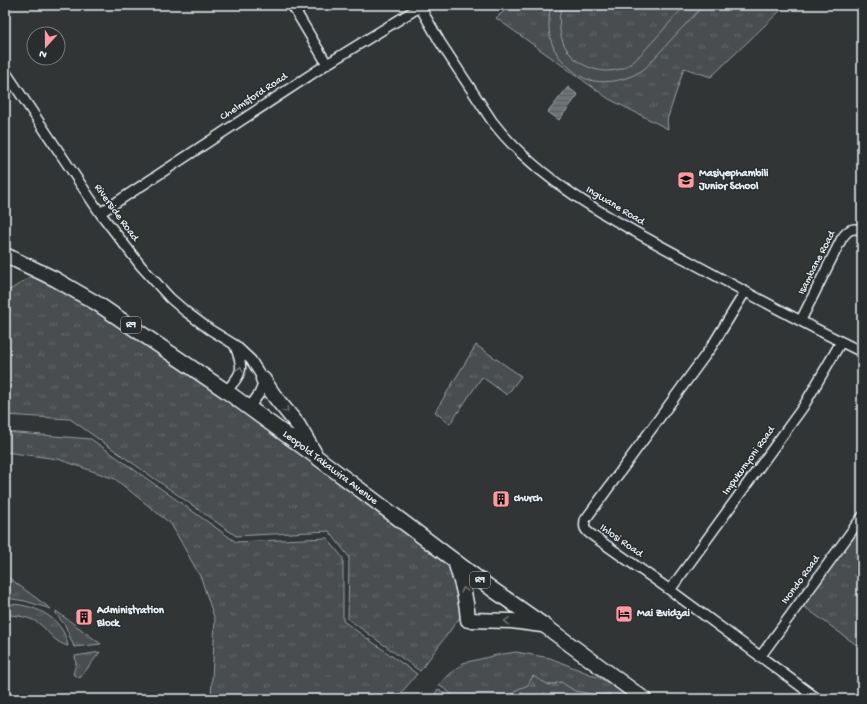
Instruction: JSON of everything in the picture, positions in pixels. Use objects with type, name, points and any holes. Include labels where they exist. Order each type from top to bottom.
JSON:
[{"type":"highway","name":"Leopold Takawira Avenue","points":[[5,255],[55,279],[98,304],[226,391],[318,458],[455,562],[644,699]]},
{"type":"highway","points":[[262,379],[298,425],[318,458]]},
{"type":"highway","points":[[455,562],[467,603],[468,620],[512,621],[545,626]]},
{"type":"street","points":[[292,5],[327,64]]},
{"type":"street","name":"Chelmsford Road","points":[[100,213],[327,64],[421,6]]},
{"type":"street","name":"Ingwane Road","points":[[421,6],[440,42],[500,132],[542,171],[586,204],[611,219],[745,292],[862,352]]},
{"type":"street","name":"Riverside Road","points":[[5,71],[100,213],[126,248],[170,298],[209,329],[235,345],[251,360],[262,379]]},
{"type":"street","name":"Isambane Road","points":[[801,320],[842,238],[850,229],[854,228],[862,230]]},
{"type":"street","name":"Ihlosi Road","points":[[745,292],[712,346],[585,520],[584,527],[586,531],[670,590],[818,699]]},
{"type":"street","name":"Impukunyoni Road","points":[[670,590],[803,407],[841,342]]},
{"type":"street","points":[[226,391],[236,380],[241,371],[242,362],[235,345]]},
{"type":"street","points":[[249,408],[259,394],[262,387],[262,379]]},
{"type":"street","name":"Ivondo Road","points":[[760,657],[862,517]]},
{"type":"green space","points":[[511,5],[786,5],[711,77],[684,68],[667,120],[668,129],[609,99],[496,18]]},
{"type":"green space","points":[[551,5],[563,5],[559,23],[564,45],[569,52],[574,58],[588,67],[605,71],[621,69],[632,63],[686,5],[704,5],[644,69],[620,80],[604,82],[589,80],[578,75],[562,60],[557,53],[550,38],[549,31]]},
{"type":"green space","points":[[32,276],[92,308],[206,385],[444,560],[456,572],[464,610],[420,671],[348,619],[349,557],[329,531],[236,536],[70,419],[5,415],[5,293]]},
{"type":"green space","points":[[476,345],[521,376],[507,395],[482,377],[450,424],[435,412]]},
{"type":"green space","points":[[5,432],[91,439],[236,542],[327,538],[343,558],[343,621],[417,674],[396,699],[211,699],[215,620],[201,578],[171,524],[115,479],[58,459],[5,452]]},
{"type":"green space","points":[[862,523],[862,649],[802,605]]},
{"type":"green space","points":[[5,575],[51,609],[25,601],[6,598]]},
{"type":"green space","points":[[5,604],[26,606],[45,613],[60,627],[68,646],[60,643],[41,625],[29,618],[5,615]]},
{"type":"green space","points":[[56,611],[101,644],[74,647],[65,625],[56,614]]},
{"type":"green space","points":[[100,652],[80,678],[73,674],[76,664],[75,656]]},
{"type":"green space","points":[[516,652],[550,658],[602,679],[632,699],[458,699],[439,685],[463,663]]},
{"type":"green space","points":[[533,676],[549,685],[561,682],[575,691],[597,695],[610,694],[612,699],[509,699],[516,690],[528,685]]},
{"type":"green space","points":[[438,689],[452,699],[432,699]]},
{"type":"shaded area","points":[[568,87],[578,95],[559,120],[548,112]]},
{"type":"place","name":"Masiyephambili Junior School","points":[[686,180]]},
{"type":"place","name":"church","points":[[501,499]]},
{"type":"place","name":"Mai Zvidzai","points":[[624,614]]},
{"type":"place","name":"Administration Block","points":[[84,617]]}]
